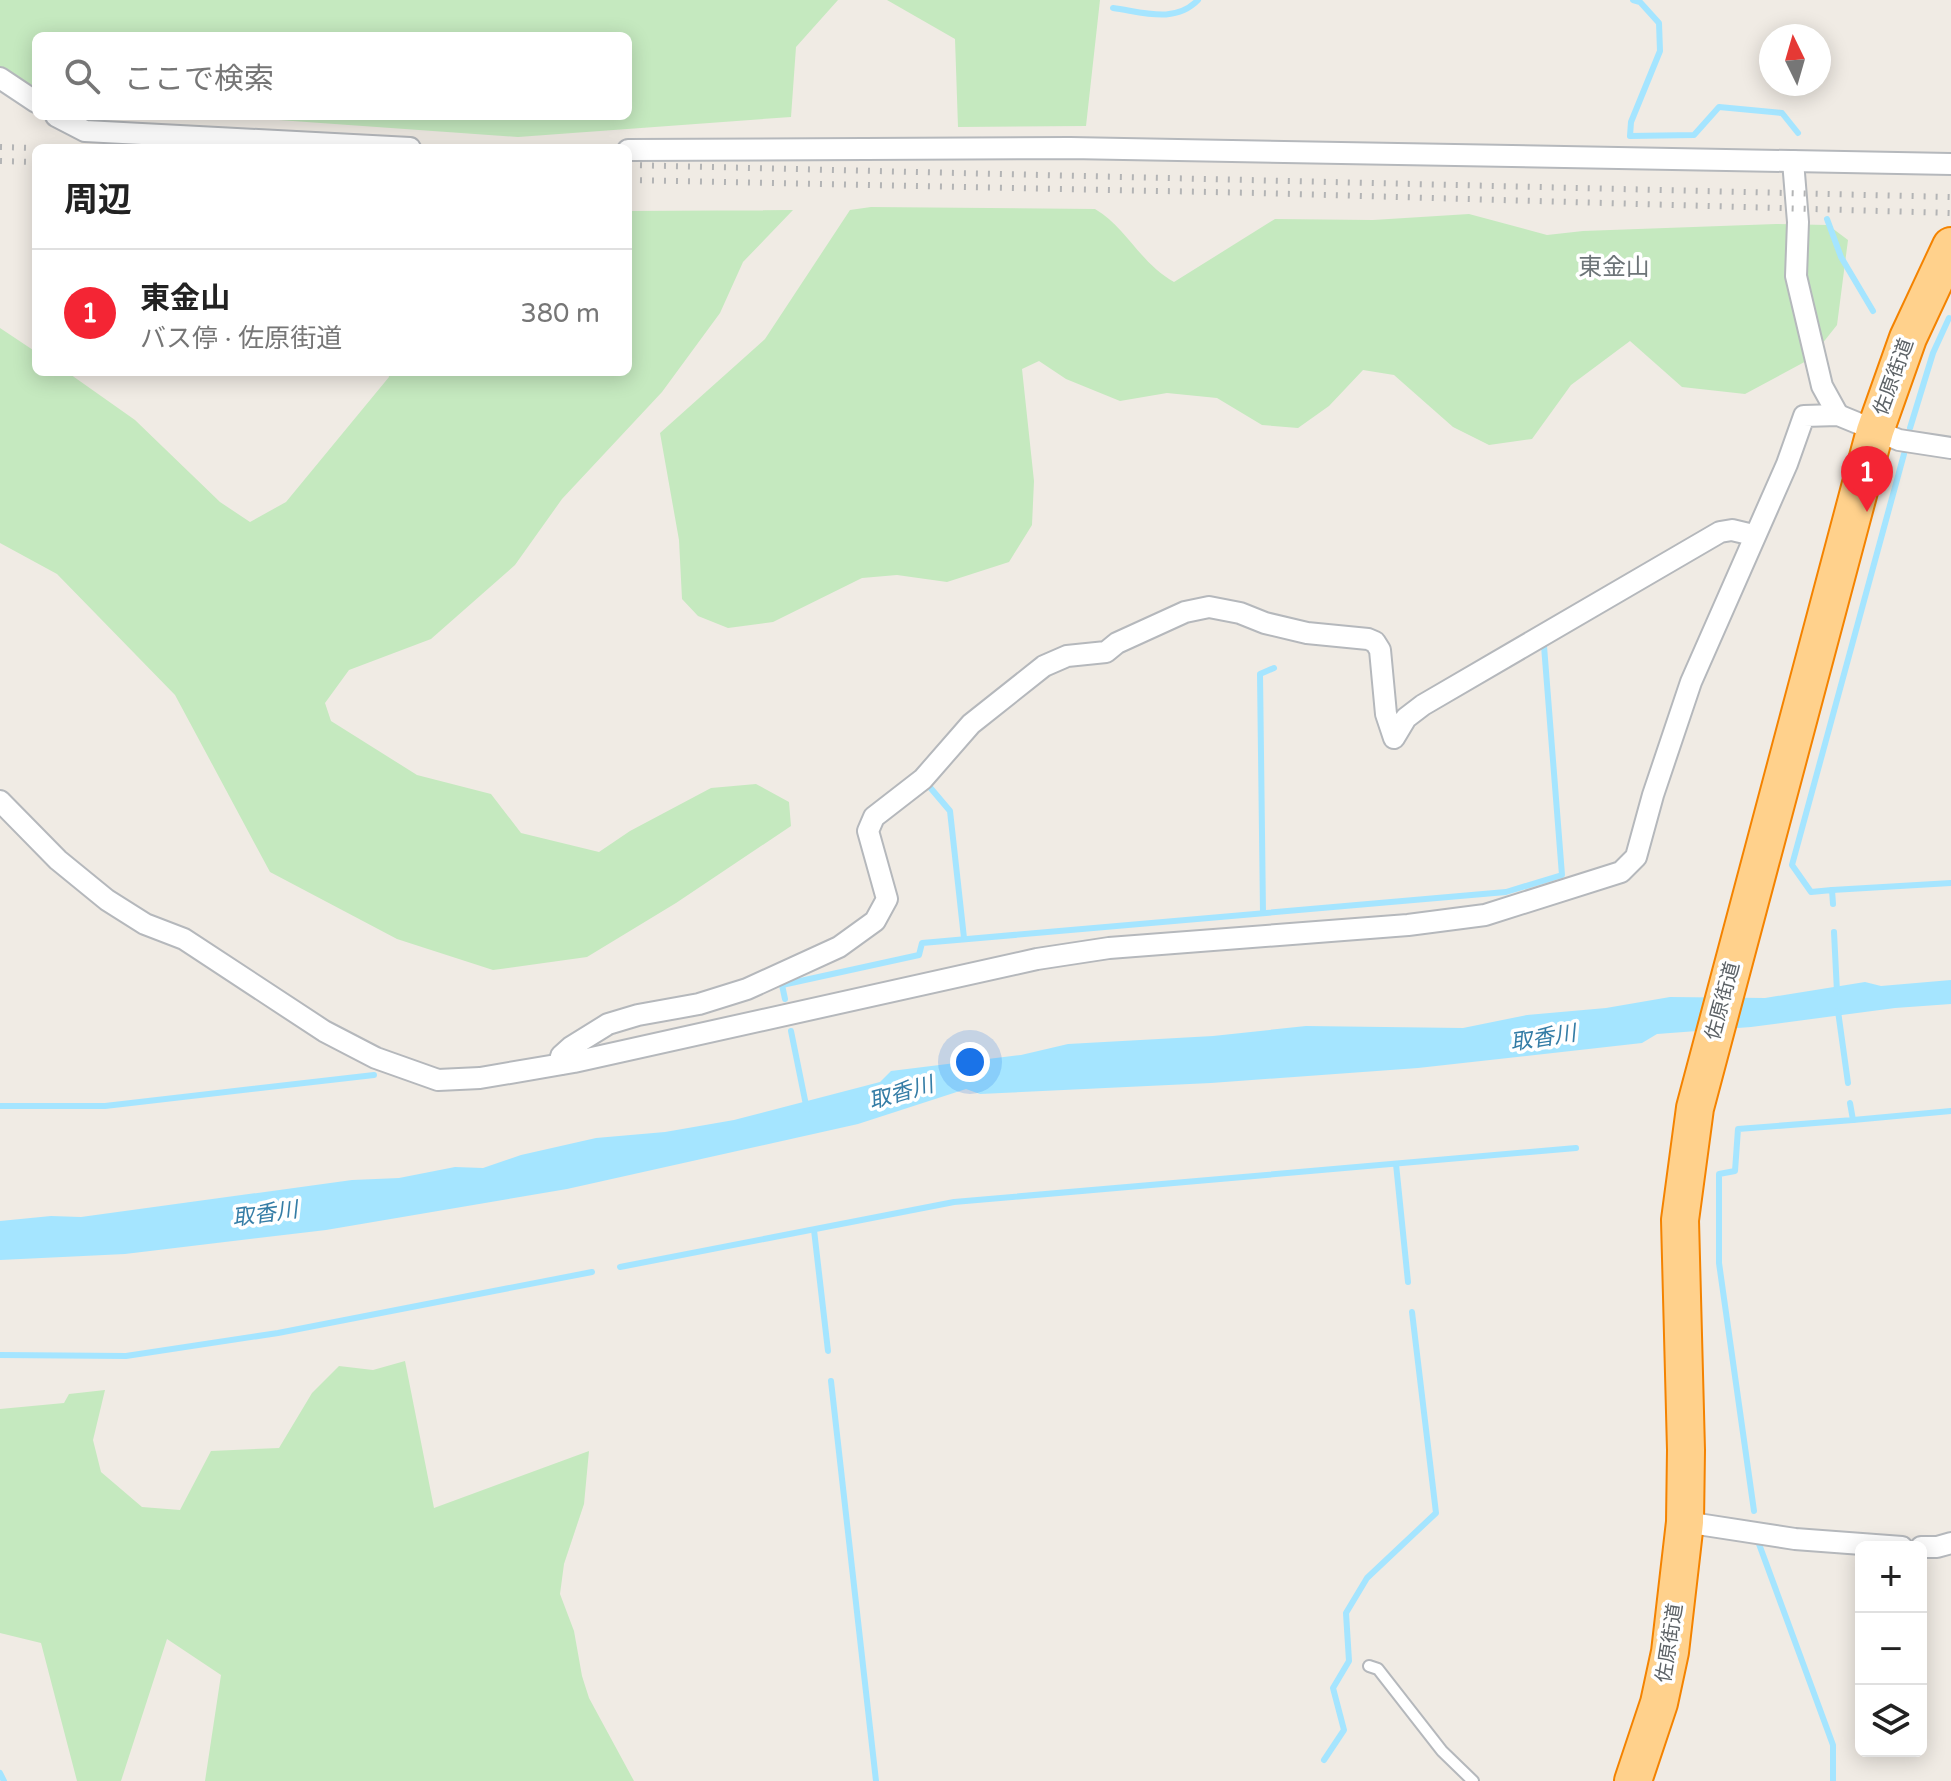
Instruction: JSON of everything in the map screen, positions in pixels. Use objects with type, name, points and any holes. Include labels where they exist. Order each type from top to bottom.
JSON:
[{"type":"highway","name":"佐原街道","points":[[1633,1781],[1659,1703],[1670,1652],[1685,1522],[1680,1220],[1685,1169],[1699,1096],[1875,431],[1908,338],[1951,246]]},
{"type":"street","points":[[0,78],[32,99]]},
{"type":"street","points":[[64,120],[85,131],[334,144]]},
{"type":"street","points":[[632,150],[1070,148],[1951,164]]},
{"type":"street","points":[[1793,161],[1798,222],[1796,276],[1822,386],[1838,415]]},
{"type":"street","points":[[0,801],[25,830],[107,900],[145,924],[184,939],[324,1031],[376,1058],[438,1080],[455,1081],[560,1064],[1037,959],[1109,948],[1408,925],[1485,915],[1621,872],[1636,857],[1691,682],[1753,535],[1787,464],[1804,416],[1838,415],[1899,440],[1951,448]]},
{"type":"street","points":[[560,1064],[561,1056],[571,1047],[608,1024],[699,1004],[747,989],[839,947],[875,921],[887,899],[868,831],[874,817],[923,779],[971,724],[1044,666],[1067,656],[1106,652],[1117,643],[1185,612],[1209,607],[1307,633],[1368,639],[1375,642],[1380,650],[1386,714],[1394,738],[1406,718],[1423,705],[1720,532],[1732,530],[1753,535]]},
{"type":"street","points":[[1685,1522],[1795,1539],[1855,1543]]},
{"type":"street","points":[[1927,1546],[1951,1543]]},
{"type":"lane","points":[[1369,1666],[1378,1669],[1442,1751],[1473,1781]]},
{"type":"green space","points":[[0,0],[838,0],[796,47],[791,117],[518,137],[279,120],[632,120],[632,32],[32,32],[32,85],[15,80],[0,70]]},
{"type":"green space","points":[[887,0],[1100,0],[1086,126],[958,127],[955,39]]},
{"type":"green space","points":[[871,207],[1095,209],[1116,226],[1151,265],[1174,282],[1275,219],[1373,220],[1469,214],[1547,235],[1776,224],[1828,225],[1848,240],[1837,325],[1810,359],[1745,394],[1682,387],[1630,341],[1571,385],[1532,439],[1489,445],[1453,427],[1394,375],[1363,370],[1329,406],[1298,428],[1262,425],[1217,398],[1167,393],[1120,401],[1066,379],[1039,361],[1022,369],[1034,481],[1032,525],[1009,562],[947,582],[897,575],[862,578],[773,622],[728,628],[698,616],[682,599],[679,540],[660,433],[765,339],[850,210]]},
{"type":"green space","points":[[793,210],[743,262],[720,313],[662,392],[562,499],[515,565],[431,639],[349,670],[325,703],[331,721],[417,775],[491,794],[521,833],[599,852],[630,831],[711,788],[756,784],[789,802],[791,826],[676,903],[587,957],[493,970],[397,939],[270,872],[175,695],[57,574],[0,543],[0,328],[32,349],[32,376],[73,376],[135,420],[220,502],[250,522],[286,502],[389,376],[632,376],[632,211]]},
{"type":"green space","points":[[405,1361],[434,1508],[589,1451],[584,1504],[564,1564],[560,1594],[574,1631],[589,1698],[634,1781],[205,1781],[221,1675],[167,1639],[121,1781],[77,1781],[41,1643],[0,1633],[0,1409],[64,1403],[69,1394],[105,1390],[93,1440],[101,1472],[142,1507],[180,1510],[211,1451],[279,1448],[312,1393],[339,1366],[373,1370]]},
{"type":"water","name":"取香川","points":[[1951,980],[1951,1004],[1895,1008],[1751,1027],[1657,1034],[1642,1043],[1418,1068],[1211,1083],[980,1094],[966,1089],[858,1124],[567,1189],[326,1230],[125,1254],[0,1260],[0,1221],[51,1216],[81,1217],[352,1180],[399,1178],[455,1167],[483,1168],[521,1155],[596,1138],[665,1132],[734,1120],[880,1082],[891,1071],[1021,1055],[1068,1044],[1213,1036],[1306,1026],[1463,1028],[1527,1015],[1606,1008],[1670,997],[1765,998],[1865,982],[1881,986]]},
{"type":"waterway","points":[[1113,8],[1169,14],[1179,12],[1198,0]]},
{"type":"waterway","points":[[1633,0],[1640,2],[1659,23],[1660,51],[1631,122],[1630,136],[1694,135],[1719,107],[1782,113],[1798,133]]},
{"type":"waterway","points":[[1827,219],[1841,257],[1873,311]]},
{"type":"waterway","points":[[1910,428],[1933,353],[1949,318]]},
{"type":"waterway","points":[[1833,904],[1832,890],[1811,892],[1792,865],[1904,454]]},
{"type":"waterway","points":[[785,999],[782,985],[919,955],[922,943],[1506,892],[1562,875],[1544,646]]},
{"type":"waterway","points":[[1263,913],[1260,674],[1274,668]]},
{"type":"waterway","points":[[928,785],[950,811],[964,938]]},
{"type":"waterway","points":[[1832,890],[1951,883]]},
{"type":"waterway","points":[[1834,932],[1837,992]]},
{"type":"waterway","points":[[1838,1011],[1848,1083]]},
{"type":"waterway","points":[[791,1031],[807,1110]]},
{"type":"waterway","points":[[0,1106],[105,1106],[374,1075]]},
{"type":"waterway","points":[[1754,1511],[1719,1263],[1719,1174],[1735,1171],[1738,1129],[1853,1120],[1850,1103]]},
{"type":"waterway","points":[[1853,1120],[1951,1111]]},
{"type":"waterway","points":[[620,1267],[954,1202],[1576,1148]]},
{"type":"waterway","points":[[1396,1164],[1408,1282]]},
{"type":"waterway","points":[[814,1230],[828,1351]]},
{"type":"waterway","points":[[0,1355],[126,1356],[278,1333],[592,1272]]},
{"type":"waterway","points":[[1324,1760],[1344,1730],[1333,1688],[1349,1661],[1346,1613],[1367,1578],[1436,1513],[1412,1312]]},
{"type":"waterway","points":[[831,1381],[876,1781]]},
{"type":"waterway","points":[[1759,1544],[1833,1745],[1833,1781]]},
{"type":"waterway","points":[[0,1773],[4,1781]]},
{"type":"railway","points":[[0,147],[32,148]]},
{"type":"railway","points":[[0,161],[32,162]]},
{"type":"railway","points":[[632,165],[1951,197]]},
{"type":"railway","points":[[632,180],[1259,193],[1951,213]]},
{"type":"place","name":"東金山","points":[[1867,512]]},
{"type":"district","name":"東金山","points":[[1614,267]]}]
